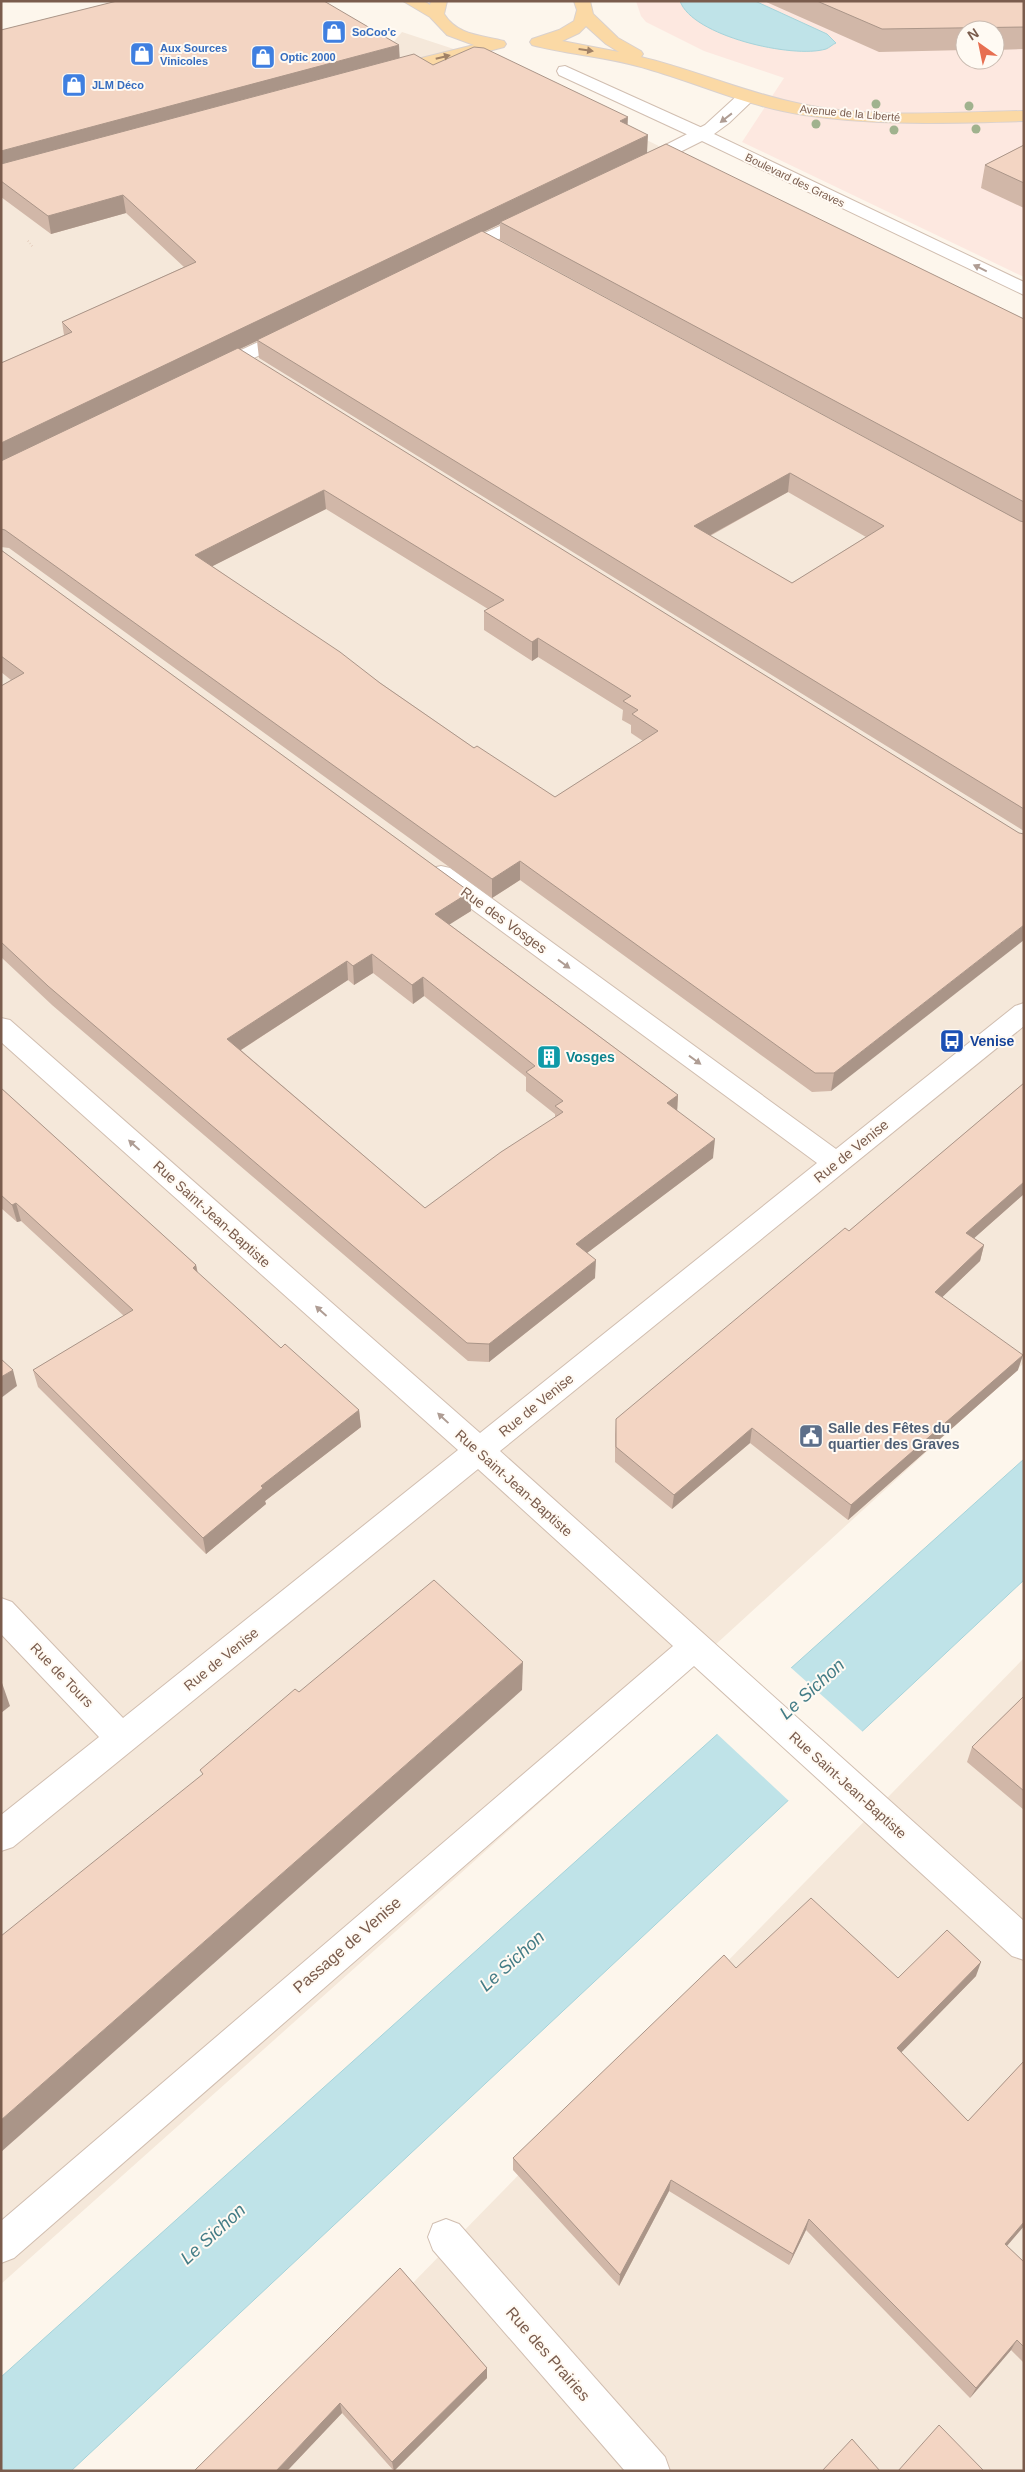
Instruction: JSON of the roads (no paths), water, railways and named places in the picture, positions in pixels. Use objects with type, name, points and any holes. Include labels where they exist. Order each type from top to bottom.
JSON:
[{"type":"main road","points":[[411,1],[433,24],[462,37],[498,44]]},
{"type":"main road","points":[[433,24],[371,75],[498,44],[538,42],[569,32],[580,24],[584,8]]},
{"type":"main road","name":"Avenue de la Liberté","points":[[584,8],[612,41],[654,65]]},
{"type":"main road","name":"Avenue de la Liberté","points":[[538,42],[596,51],[654,65],[746,97],[803,110],[864,116],[921,118],[1024,116]]},
{"type":"street","name":"Boulevard des Graves","points":[[565,71],[1024,289]]},
{"type":"street","points":[[622,173],[703,136],[734,111],[746,97]]},
{"type":"street","points":[[437,262],[552,207]]},
{"type":"street","points":[[482,240],[501,251]]},
{"type":"street","points":[[196,379],[312,322]]},
{"type":"street","points":[[241,357],[261,370]]},
{"type":"street","name":"Rue des Vosges","points":[[421,860],[836,1163]]},
{"type":"street","name":"Rue de Venise","points":[[1,1836],[1024,1012]]},
{"type":"street","name":"Rue Saint-Jean-Baptiste","points":[[1,1027],[479,1451],[1024,1944]]},
{"type":"street","name":"Rue de Tours","points":[[1,1612],[122,1739]]},
{"type":"street","name":"Passage de Venise","points":[[1,2245],[694,1646]]},
{"type":"street","name":"Rue des Prairies","points":[[446,2237],[651,2471]]},
{"type":"water","points":[[680,1],[755,1],[827,34],[836,43],[826,49],[791,51],[745,42],[703,25],[688,14]]},
{"type":"water","name":"Le Sichon","points":[[1024,1459],[1024,1580],[71,2471],[1,2471],[1,2377]]},
{"type":"place","name":"SoCoo'c","points":[[334,32]]},
{"type":"place","name":"Aux Sources Vinicoles","points":[[142,54]]},
{"type":"place","name":"Optic 2000","points":[[263,57]]},
{"type":"place","name":"JLM Déco","points":[[74,85]]},
{"type":"place","name":"Venise","points":[[952,1041]]},
{"type":"place","name":"Vosges","points":[[549,1057]]},
{"type":"place","name":"Salle des Fêtes du quartier des Graves","points":[[811,1436]]}]
